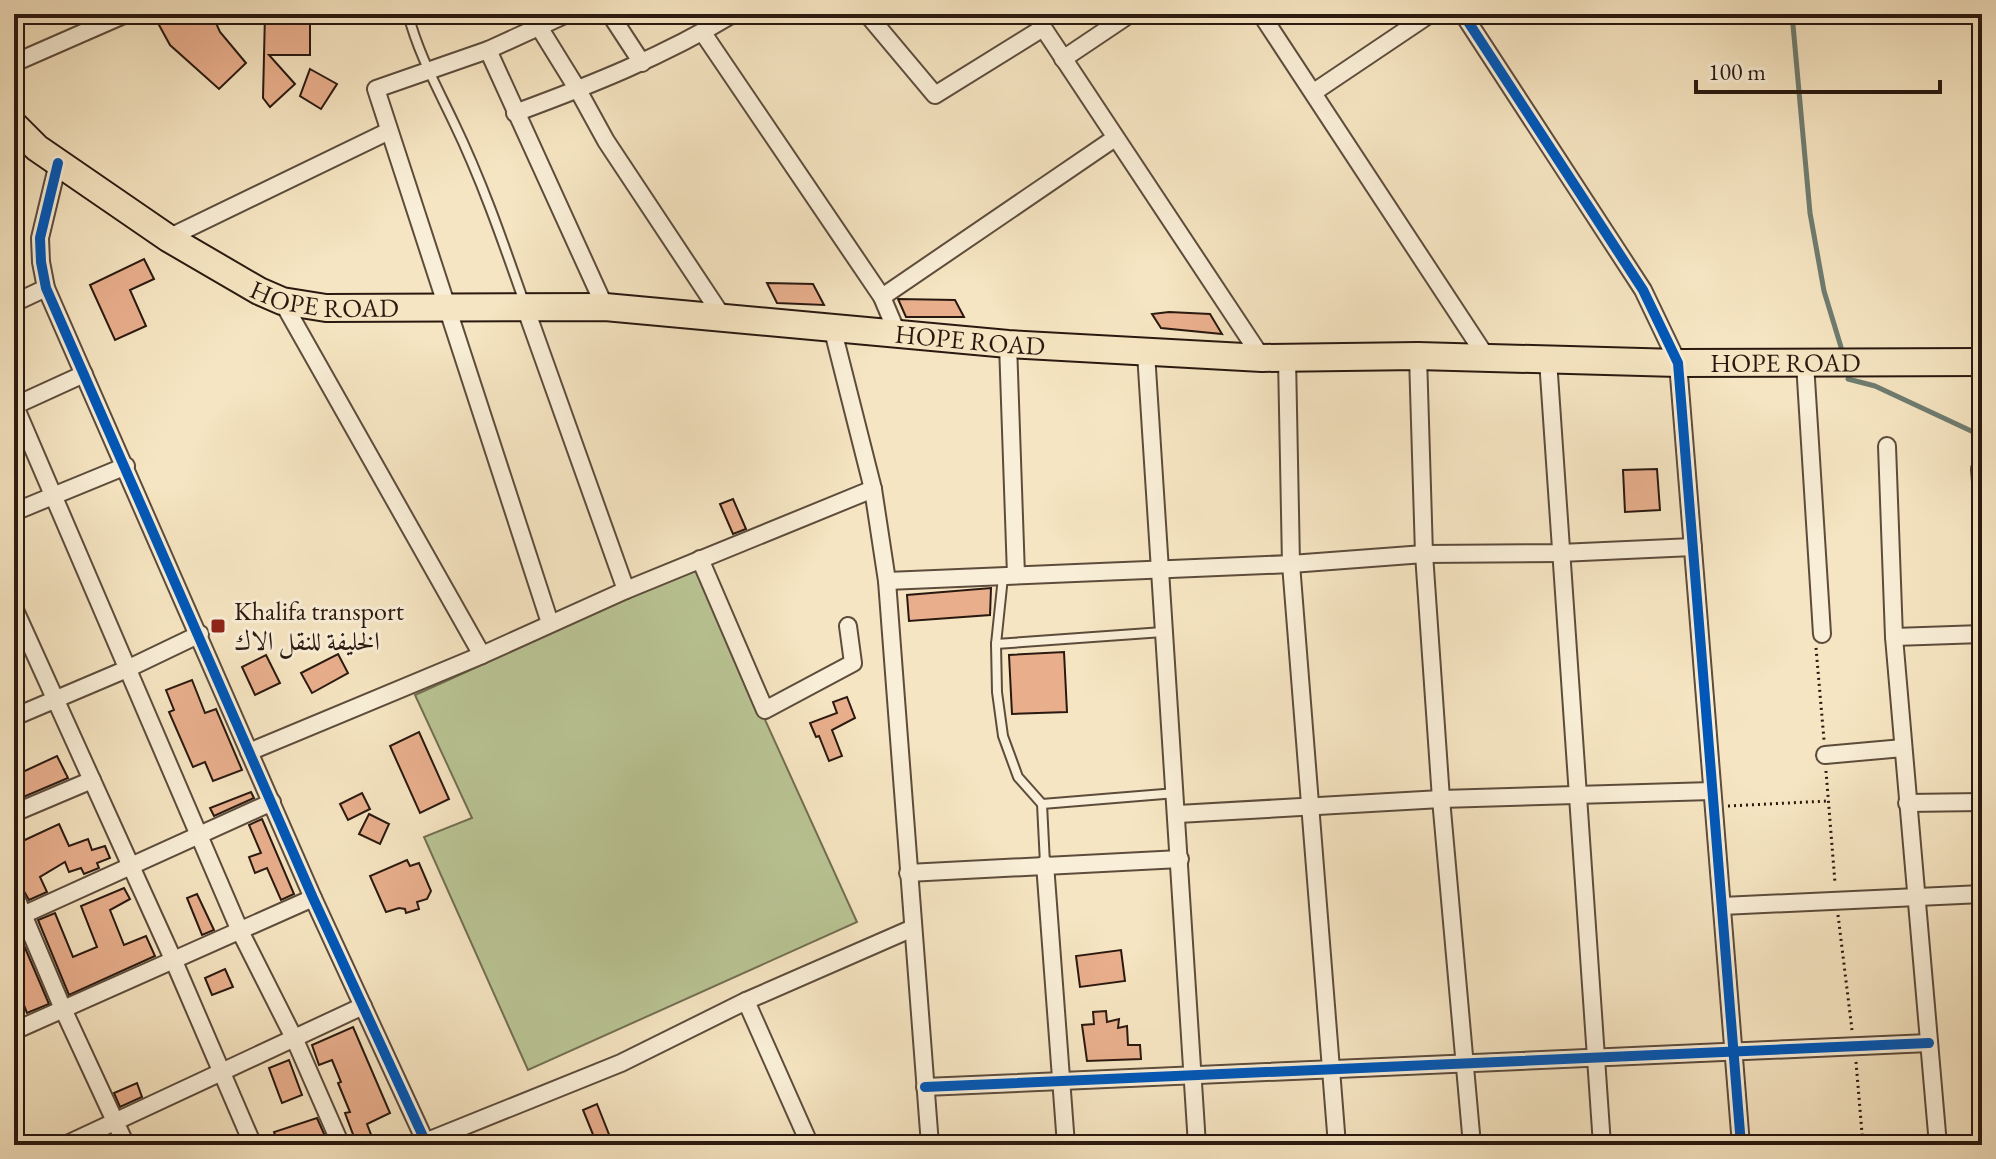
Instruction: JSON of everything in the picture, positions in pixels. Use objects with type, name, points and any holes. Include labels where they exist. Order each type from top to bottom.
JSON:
[{"type":"highway","name":"HOPE ROAD","points":[[14,125],[37,148],[168,238],[259,291],[282,301],[326,308],[605,307],[1008,344],[1275,358],[1418,356],[1678,363],[1982,362]]},
{"type":"street","points":[[14,63],[126,14]]},
{"type":"street","points":[[550,623],[376,89],[488,50],[536,20],[567,14]]},
{"type":"street","points":[[610,14],[642,63]]},
{"type":"street","points":[[515,113],[642,63],[703,33],[733,14]]},
{"type":"street","points":[[867,14],[935,95],[1038,21],[1115,138],[1275,358],[1337,1145]]},
{"type":"street","points":[[1063,59],[1130,14]]},
{"type":"street","points":[[1261,14],[1487,358]]},
{"type":"street","points":[[1314,92],[1430,14]]},
{"type":"street","points":[[1463,14],[1643,290],[1678,363],[1741,1145]]},
{"type":"street","points":[[536,20],[606,141],[724,319]]},
{"type":"street","points":[[703,33],[882,297],[898,335]]},
{"type":"street","points":[[488,50],[605,307]]},
{"type":"street","points":[[168,238],[389,131]]},
{"type":"street","points":[[882,297],[1115,138]]},
{"type":"street","points":[[58,163],[40,238],[46,288],[313,898],[426,1144],[621,1063],[746,1001],[913,928]]},
{"type":"street","points":[[14,303],[46,288]]},
{"type":"street","points":[[282,301],[482,655]]},
{"type":"street","points":[[525,307],[626,590]]},
{"type":"street","points":[[832,327],[880,521],[930,1145]]},
{"type":"street","points":[[1008,344],[1010,576]]},
{"type":"street","points":[[1146,353],[1197,1145]]},
{"type":"street","points":[[1418,356],[1424,554],[1441,799],[1472,1145]]},
{"type":"street","points":[[1548,360],[1602,1145]]},
{"type":"street","points":[[1805,363],[1822,634]]},
{"type":"street","points":[[84,374],[14,405],[240,931],[295,1040],[341,1145]]},
{"type":"street","points":[[1887,446],[1894,637],[1938,1145]]},
{"type":"street","points":[[14,512],[126,466]]},
{"type":"street","points":[[1980,469],[1982,494]]},
{"type":"street","points":[[249,752],[482,655],[626,590],[873,489]]},
{"type":"street","points":[[887,581],[1291,564],[1424,554],[1560,553],[1693,547]]},
{"type":"street","points":[[700,559],[765,710],[853,663],[848,626]]},
{"type":"street","points":[[15,615],[57,699],[253,1145]]},
{"type":"street","points":[[14,717],[200,634]]},
{"type":"street","points":[[1894,637],[1982,634]]},
{"type":"street","points":[[1825,755],[1903,748]]},
{"type":"street","points":[[14,813],[92,780]]},
{"type":"street","points":[[1178,814],[1441,799],[1713,799]]},
{"type":"street","points":[[19,917],[272,802]]},
{"type":"street","points":[[1907,803],[1982,802]]},
{"type":"street","points":[[908,873],[1180,859]]},
{"type":"street","points":[[1045,864],[1066,1145]]},
{"type":"street","points":[[14,893],[19,917],[126,1145]]},
{"type":"street","points":[[1722,906],[1982,894]]},
{"type":"street","points":[[14,1031],[313,898]]},
{"type":"street","points":[[746,1001],[810,1145]]},
{"type":"street","points":[[65,1145],[363,1006]]},
{"type":"street","points":[[925,1087],[1929,1043]]},
{"type":"lane","points":[[408,14],[428,72],[454,123],[494,217],[525,307]]},
{"type":"lane","points":[[1010,576],[996,644],[997,692],[1009,757],[1018,777],[1042,804],[1045,864]]},
{"type":"lane","points":[[996,644],[1163,632]]},
{"type":"lane","points":[[1042,804],[1176,793]]},
{"type":"path","points":[[1713,799],[1828,801]]},
{"type":"green space","points":[[696,568],[857,922],[528,1070],[424,837],[472,818],[415,695]]},
{"type":"building","points":[[153,14],[212,14],[220,32],[246,63],[219,89],[170,45]]},
{"type":"building","points":[[265,14],[310,14],[310,55],[269,55],[295,84],[270,107],[263,98]]},
{"type":"building","points":[[310,69],[337,84],[321,109],[300,96]]},
{"type":"building","points":[[144,259],[154,279],[130,290],[146,326],[115,340],[90,285]]},
{"type":"building","points":[[767,283],[813,284],[824,305],[777,303]]},
{"type":"building","points":[[898,299],[955,300],[964,317],[906,317]]},
{"type":"building","points":[[1152,314],[1210,314],[1222,334],[1161,328]]},
{"type":"building","points":[[1657,469],[1660,510],[1625,512],[1623,470]]},
{"type":"building","points":[[733,499],[746,529],[733,534],[720,504]]},
{"type":"building","points":[[991,588],[990,615],[909,621],[907,595]]},
{"type":"building","points":[[1064,652],[1067,712],[1012,714],[1009,655]]},
{"type":"building","points":[[338,654],[348,673],[312,693],[301,673]]},
{"type":"building","points":[[266,655],[280,683],[255,695],[242,667]]},
{"type":"building","points":[[192,680],[205,713],[216,709],[242,770],[213,781],[205,762],[193,767],[169,712],[174,710],[166,690]]},
{"type":"building","points":[[847,697],[855,718],[832,730],[842,756],[829,761],[810,723],[837,713],[833,702]]},
{"type":"building","points":[[419,732],[449,799],[420,813],[390,746]]},
{"type":"building","points":[[57,756],[68,778],[14,801],[14,776]]},
{"type":"building","points":[[251,792],[254,798],[214,816],[210,808]]},
{"type":"building","points":[[362,793],[370,809],[348,820],[340,804]]},
{"type":"building","points":[[369,814],[389,824],[380,844],[359,834]]},
{"type":"building","points":[[262,819],[294,894],[281,900],[267,868],[255,873],[249,857],[261,853],[249,825]]},
{"type":"building","points":[[59,824],[69,846],[88,839],[92,850],[105,846],[110,858],[97,863],[99,868],[84,874],[81,868],[69,872],[65,862],[40,877],[47,892],[29,900],[14,874],[14,845]]},
{"type":"building","points":[[407,860],[410,866],[419,863],[431,891],[427,899],[417,902],[419,909],[406,913],[405,909],[399,908],[386,912],[370,876]]},
{"type":"building","points":[[124,888],[130,899],[110,910],[124,945],[146,936],[155,956],[69,995],[38,920],[55,913],[73,957],[97,947],[81,906]]},
{"type":"building","points":[[197,894],[214,930],[202,935],[187,898]]},
{"type":"building","points":[[17,929],[49,1004],[27,1013],[14,979],[14,971],[20,969],[14,954],[14,930]]},
{"type":"building","points":[[1121,950],[1125,981],[1080,987],[1076,956]]},
{"type":"building","points":[[225,969],[233,987],[212,995],[205,978]]},
{"type":"building","points":[[1106,1011],[1107,1022],[1119,1019],[1118,1028],[1127,1026],[1128,1045],[1140,1045],[1141,1059],[1087,1061],[1082,1025],[1094,1024],[1093,1012]]},
{"type":"building","points":[[353,1027],[390,1113],[367,1124],[375,1145],[357,1145],[345,1113],[350,1112],[332,1060],[319,1065],[312,1045]]},
{"type":"building","points":[[289,1060],[302,1095],[282,1103],[269,1068]]},
{"type":"building","points":[[137,1083],[142,1097],[120,1107],[114,1093]]},
{"type":"building","points":[[597,1104],[610,1137],[596,1142],[583,1110]]},
{"type":"building","points":[[317,1118],[329,1145],[279,1145],[274,1132]]},
{"type":"waterway","points":[[1792,14],[1810,213],[1824,291],[1841,347]]},
{"type":"waterway","points":[[1848,379],[1875,386],[1982,436]]},
{"type":"cycle path","points":[[1463,14],[1643,290],[1678,363],[1741,1145]]},
{"type":"cycle path","points":[[58,163],[40,238],[46,288],[313,898],[427,1145]]},
{"type":"cycle path","points":[[925,1087],[1929,1043]]},
{"type":"place","name":"Khalifa transport الخليفة للنقل الاك","points":[[218,626]]}]
